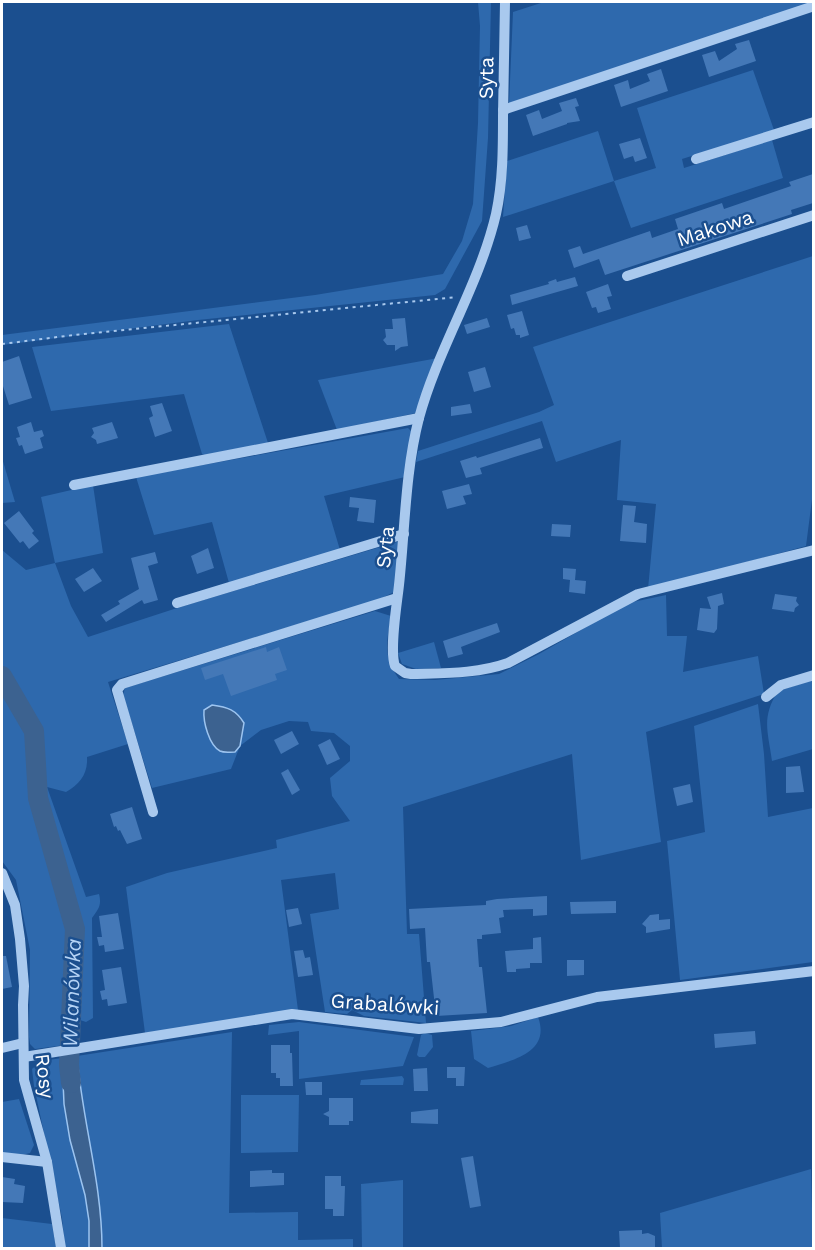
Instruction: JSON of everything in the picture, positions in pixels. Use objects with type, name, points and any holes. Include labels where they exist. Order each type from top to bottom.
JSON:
[{"type":"street","name":"Syta","points":[[505,2],[502,159],[496,213],[468,296],[431,383],[419,418],[411,468],[397,598],[392,654],[395,666],[411,674],[480,671],[508,663],[638,594],[813,550]]},
{"type":"street","points":[[503,110],[813,6]]},
{"type":"street","points":[[696,159],[813,122]]},
{"type":"street","name":"Makowa","points":[[627,276],[813,215]]},
{"type":"street","points":[[75,485],[419,418]]},
{"type":"street","points":[[177,603],[404,534]]},
{"type":"street","points":[[153,812],[117,690],[118,686],[397,598]]},
{"type":"street","points":[[766,697],[781,685],[813,675]]},
{"type":"street","name":"Rosy","points":[[2,873],[15,905],[20,939],[24,986],[24,1080],[47,1162],[60,1233],[60,1248]]},
{"type":"street","name":"Grabalówki","points":[[24,1057],[292,1014],[419,1029],[501,1022],[597,997],[813,971]]},
{"type":"street","points":[[2,1048],[23,1043]]},
{"type":"street","points":[[2,1157],[47,1162]]},
{"type":"path","points":[[2,344],[468,296]]},
{"type":"shaded area","points":[[478,2],[491,2],[488,138],[482,221],[445,289],[435,295],[198,320],[2,345],[2,335],[315,295],[443,274],[462,241],[473,204],[478,123],[480,26]]},
{"type":"shaded area","points":[[544,2],[813,2],[509,104],[513,12]]},
{"type":"shaded area","points":[[753,70],[774,130],[682,159],[684,168],[772,140],[783,178],[631,228],[614,181],[656,168],[637,108]]},
{"type":"shaded area","points":[[598,131],[614,181],[503,217],[507,161]]},
{"type":"shaded area","points":[[813,256],[814,484],[806,546],[648,589],[656,504],[617,500],[621,440],[556,462],[542,421],[416,462],[418,451],[539,412],[554,405],[533,347]]},
{"type":"shaded area","points":[[229,324],[268,443],[205,455],[202,454],[184,394],[51,411],[32,347]]},
{"type":"shaded area","points":[[438,358],[416,413],[337,430],[318,380]]},
{"type":"shaded area","points":[[408,428],[412,432],[405,477],[324,496],[340,550],[229,583],[212,522],[154,535],[136,477]]},
{"type":"shaded area","points":[[2,458],[15,502],[2,503]]},
{"type":"shaded area","points":[[93,485],[103,553],[55,563],[41,497]]},
{"type":"shaded area","points":[[400,541],[394,592],[378,600],[108,682],[128,744],[87,757],[86,769],[82,778],[66,792],[47,787],[86,897],[99,894],[100,898],[98,910],[92,918],[93,1018],[86,1022],[80,1020],[80,1043],[35,1049],[30,1044],[29,1037],[30,950],[16,880],[2,861],[2,550],[26,570],[55,563],[71,606],[88,637]]},
{"type":"shaded area","points":[[666,595],[667,636],[687,636],[683,672],[758,656],[764,694],[646,732],[661,842],[581,860],[572,754],[403,807],[407,934],[419,934],[426,1023],[364,1016],[352,1010],[347,1014],[325,1012],[310,914],[339,909],[335,873],[281,880],[298,1010],[145,1033],[126,887],[167,873],[277,848],[276,840],[350,821],[332,796],[330,778],[350,761],[350,746],[334,733],[311,731],[308,722],[289,721],[261,730],[240,746],[231,769],[152,788],[123,695],[125,688],[375,611],[391,616],[387,649],[390,663],[399,679],[435,680],[499,674],[628,603]]},
{"type":"shaded area","points":[[434,642],[441,668],[416,669],[402,664],[398,653]]},
{"type":"shaded area","points":[[813,680],[813,749],[772,761],[767,725],[769,709],[778,691]]},
{"type":"shaded area","points":[[758,704],[768,817],[813,808],[813,962],[680,980],[667,841],[705,832],[694,726]]},
{"type":"shaded area","points":[[212,705],[231,710],[244,723],[240,746],[235,752],[220,751],[210,739],[204,710]]},
{"type":"shaded area","points":[[538,1017],[541,1029],[539,1039],[527,1053],[488,1068],[474,1059],[471,1031],[511,1026]]},
{"type":"shaded area","points":[[299,1022],[414,1037],[403,1066],[299,1079],[299,1031],[268,1035],[269,1025]]},
{"type":"shaded area","points":[[232,1032],[229,1213],[298,1212],[298,1240],[353,1239],[353,1248],[102,1248],[99,1200],[77,1056]]},
{"type":"shaded area","points":[[425,1033],[432,1035],[433,1047],[425,1057],[419,1057],[417,1055],[421,1035]]},
{"type":"shaded area","points":[[77,1056],[99,1200],[102,1248],[89,1248],[89,1221],[85,1195],[70,1140],[64,1104],[62,1058]]},
{"type":"shaded area","points":[[62,1058],[64,1104],[70,1140],[85,1195],[89,1221],[89,1248],[65,1248],[62,1218],[34,1086],[32,1069],[41,1061]]},
{"type":"shaded area","points":[[402,1076],[403,1085],[360,1085],[361,1080]]},
{"type":"shaded area","points":[[241,1095],[299,1095],[298,1152],[241,1153]]},
{"type":"shaded area","points":[[19,1099],[34,1145],[30,1153],[22,1155],[2,1153],[2,1102]]},
{"type":"shaded area","points":[[811,1169],[813,1248],[662,1248],[660,1213]]},
{"type":"shaded area","points":[[403,1180],[403,1248],[362,1248],[361,1184]]},
{"type":"shaded area","points":[[2,1218],[52,1224],[56,1248],[2,1248]]},
{"type":"building","points":[[749,40],[756,61],[709,77],[702,55],[715,51],[719,61],[737,49],[735,44]]},
{"type":"building","points":[[661,69],[668,91],[621,107],[614,85],[628,80],[630,89],[650,81],[647,74]]},
{"type":"building","points":[[576,98],[579,106],[575,107],[580,121],[567,123],[533,136],[526,115],[539,110],[542,119],[562,111],[559,103]]},
{"type":"building","points":[[640,138],[647,158],[635,162],[633,156],[624,159],[619,144]]},
{"type":"building","points":[[813,174],[813,203],[791,210],[792,214],[605,275],[599,259],[574,268],[568,250],[580,246],[583,254],[650,231],[652,238],[678,229],[675,219],[722,203],[724,209],[791,186],[789,182]]},
{"type":"building","points":[[527,225],[531,238],[519,241],[516,228]]},
{"type":"building","points":[[575,277],[578,286],[512,305],[510,295],[549,284],[548,282],[556,279],[557,282]]},
{"type":"building","points":[[608,284],[612,296],[607,297],[611,309],[598,313],[596,307],[592,308],[586,292]]},
{"type":"building","points":[[522,311],[529,335],[520,338],[520,335],[516,335],[514,328],[511,329],[507,315]]},
{"type":"building","points":[[405,318],[408,346],[395,351],[395,345],[387,345],[383,340],[386,337],[385,329],[393,329],[392,319]]},
{"type":"building","points":[[487,318],[490,327],[467,334],[464,325]]},
{"type":"building","points":[[19,356],[32,398],[9,405],[2,383],[2,362]]},
{"type":"building","points":[[485,367],[491,387],[474,392],[468,372]]},
{"type":"building","points":[[162,403],[172,431],[155,437],[149,418],[153,416],[150,406]]},
{"type":"building","points":[[470,404],[472,413],[451,416],[451,407]]},
{"type":"building","points":[[31,422],[34,432],[42,430],[44,436],[40,438],[43,448],[25,454],[16,438],[20,437],[17,427]]},
{"type":"building","points":[[112,422],[118,438],[97,444],[96,440],[91,437],[94,433],[92,428]]},
{"type":"building","points":[[540,438],[543,448],[480,468],[482,474],[466,478],[460,461],[476,456],[477,458]]},
{"type":"building","points":[[469,484],[472,494],[463,496],[466,504],[447,509],[442,491]]},
{"type":"building","points":[[350,497],[376,500],[374,523],[357,521],[359,508],[349,507]]},
{"type":"building","points":[[623,505],[636,506],[634,522],[647,524],[646,543],[620,541]]},
{"type":"building","points":[[19,511],[39,541],[29,549],[23,541],[20,543],[4,523]]},
{"type":"building","points":[[552,524],[571,525],[570,537],[551,536]]},
{"type":"building","points":[[208,548],[214,568],[197,574],[191,556]]},
{"type":"building","points":[[155,552],[158,563],[148,566],[158,600],[144,604],[142,600],[106,622],[101,615],[120,604],[118,601],[139,589],[131,558]]},
{"type":"building","points":[[93,568],[102,581],[84,592],[75,579]]},
{"type":"building","points":[[563,568],[576,569],[575,580],[586,581],[585,594],[569,592],[570,580],[563,579]]},
{"type":"building","points":[[722,593],[724,604],[718,606],[717,629],[714,633],[697,630],[700,608],[711,609],[707,597]]},
{"type":"building","points":[[775,594],[797,597],[796,601],[799,605],[794,612],[772,609]]},
{"type":"building","points":[[497,623],[500,632],[461,647],[463,654],[448,658],[443,641]]},
{"type":"building","points":[[266,647],[267,652],[279,647],[287,670],[275,674],[277,680],[231,696],[223,674],[205,680],[201,668]]},
{"type":"building","points":[[292,731],[299,744],[281,754],[274,740]]},
{"type":"building","points":[[330,739],[340,759],[327,765],[318,745]]},
{"type":"building","points":[[800,766],[804,792],[786,793],[786,767]]},
{"type":"building","points":[[288,769],[300,790],[292,795],[281,773]]},
{"type":"building","points":[[690,784],[693,802],[677,806],[673,788]]},
{"type":"building","points":[[132,807],[142,839],[127,844],[120,830],[114,827],[110,814]]},
{"type":"building","points":[[547,896],[547,915],[533,916],[533,909],[503,910],[504,917],[499,918],[501,933],[482,935],[482,939],[477,939],[487,1013],[436,1016],[430,962],[427,962],[425,928],[410,929],[409,909],[486,905],[486,901],[497,899]]},
{"type":"building","points":[[616,901],[616,913],[571,914],[570,902]]},
{"type":"building","points":[[298,908],[302,924],[289,927],[286,910]]},
{"type":"building","points":[[118,913],[124,949],[105,952],[104,945],[99,946],[97,937],[102,937],[99,916]]},
{"type":"building","points":[[659,914],[659,920],[670,919],[670,929],[646,933],[646,927],[642,924],[650,915]]},
{"type":"building","points":[[541,937],[542,963],[530,963],[530,968],[507,972],[505,951],[533,949],[533,938]]},
{"type":"building","points":[[303,950],[305,958],[310,957],[313,975],[298,977],[294,951]]},
{"type":"building","points":[[2,956],[6,956],[12,987],[2,989]]},
{"type":"building","points":[[567,960],[584,960],[584,975],[567,976]]},
{"type":"building","points":[[121,967],[127,1003],[108,1006],[107,999],[102,1000],[100,991],[105,990],[102,970]]},
{"type":"building","points":[[755,1031],[756,1044],[715,1048],[714,1034]]},
{"type":"building","points":[[271,1045],[290,1045],[293,1086],[280,1086],[280,1078],[276,1078],[276,1073],[271,1073]]},
{"type":"building","points":[[447,1067],[465,1067],[464,1086],[456,1086],[456,1078],[447,1078]]},
{"type":"building","points":[[427,1068],[428,1091],[414,1091],[413,1069]]},
{"type":"building","points":[[305,1082],[322,1082],[322,1095],[306,1095]]},
{"type":"building","points":[[329,1098],[353,1098],[353,1121],[349,1121],[349,1125],[329,1125],[329,1117],[323,1114],[329,1111]]},
{"type":"building","points":[[438,1109],[438,1124],[411,1123],[411,1112]]},
{"type":"building","points":[[473,1156],[481,1206],[470,1208],[461,1158]]},
{"type":"building","points":[[272,1170],[272,1173],[284,1173],[284,1185],[250,1187],[250,1171]]},
{"type":"building","points":[[325,1176],[341,1176],[341,1186],[345,1186],[344,1216],[333,1216],[333,1209],[325,1209]]},
{"type":"building","points":[[2,1177],[15,1179],[14,1184],[25,1186],[23,1203],[2,1202]]},
{"type":"building","points":[[642,1230],[642,1234],[648,1233],[655,1236],[655,1248],[620,1248],[619,1231]]},
{"type":"waterway","name":"Wilanówka","points":[[2,676],[34,731],[38,798],[75,929],[69,1065],[71,1083]]}]
